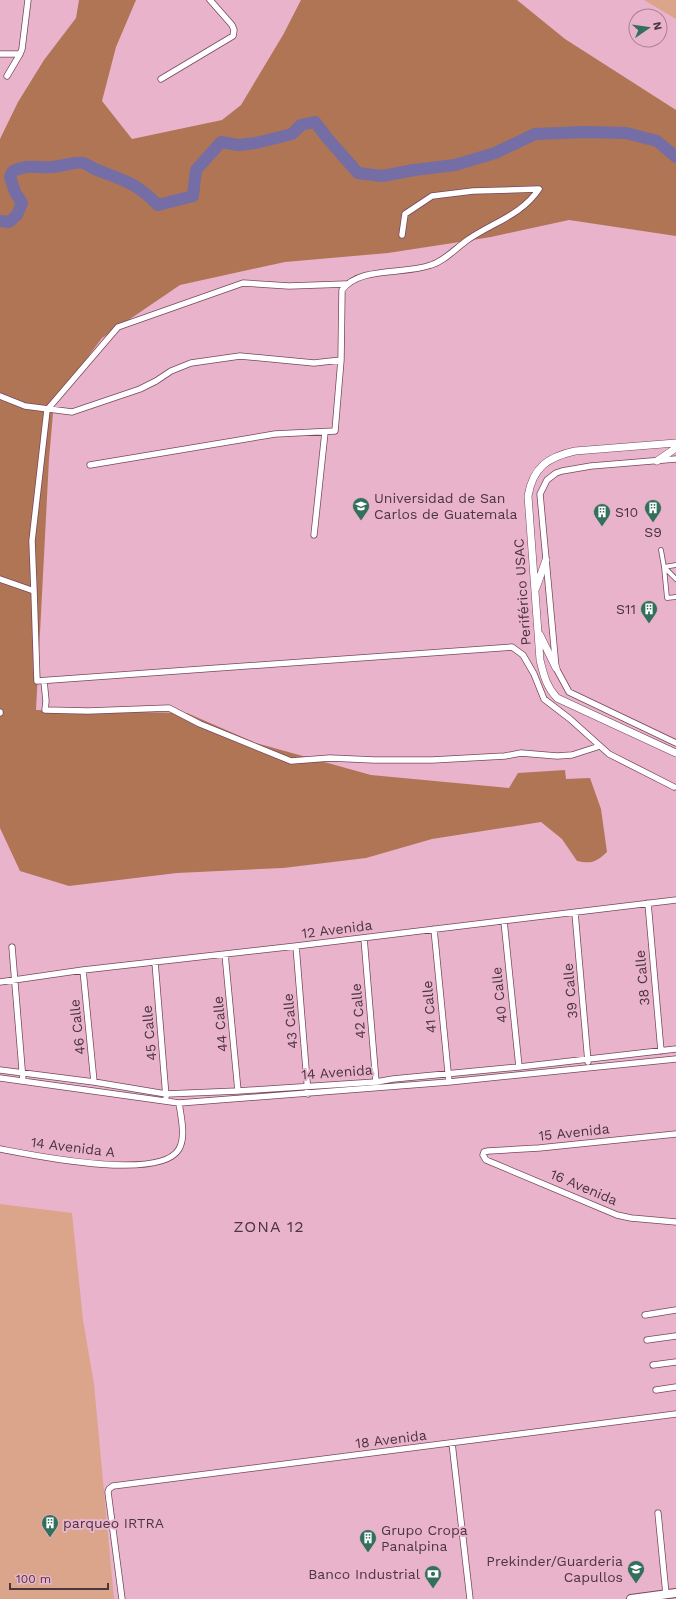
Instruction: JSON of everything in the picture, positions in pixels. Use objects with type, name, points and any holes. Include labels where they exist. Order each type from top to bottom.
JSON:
[{"type":"main road","points":[[631,1599],[676,1593]]},
{"type":"street","points":[[7,76],[20,54],[28,0]]},
{"type":"street","points":[[161,79],[233,36],[234,30],[213,1]]},
{"type":"street","points":[[0,54],[20,54]]},
{"type":"street","points":[[90,464],[275,434],[335,431],[341,360],[342,290],[346,284],[360,276],[430,265],[451,254],[466,241],[518,211],[531,201],[539,189],[473,191],[432,196],[405,214],[402,235]]},
{"type":"street","points":[[346,284],[289,286],[243,283],[118,327],[47,410],[32,541],[37,681],[512,647],[523,655],[534,674],[544,699],[570,719],[609,754],[674,787]]},
{"type":"street","points":[[0,396],[25,406],[72,412],[140,389],[171,371],[191,363],[240,356],[314,363],[341,360]]},
{"type":"street","points":[[314,535],[325,432]]},
{"type":"street","name":"Periférico USAC","points":[[676,443],[575,451],[553,457],[546,462],[534,477],[528,496],[540,660],[545,681],[550,690],[557,698],[676,753]]},
{"type":"street","points":[[657,461],[676,448]]},
{"type":"street","name":"Periférico USAC","points":[[676,459],[570,469],[551,476],[545,483],[540,494],[556,668],[559,675],[569,692],[676,743]]},
{"type":"street","points":[[661,550],[667,598],[676,597]]},
{"type":"street","points":[[535,591],[546,560]]},
{"type":"street","points":[[664,567],[676,565]]},
{"type":"street","points":[[664,567],[676,579]]},
{"type":"street","points":[[0,579],[34,591]]},
{"type":"street","points":[[538,632],[556,668]]},
{"type":"street","points":[[44,680],[46,701],[45,710],[88,711],[169,708],[200,724],[291,761],[330,758],[432,760],[505,756],[521,752],[557,756],[572,755],[600,746]]},
{"type":"street","name":"12 Avenida","points":[[0,982],[83,970],[504,922],[676,900]]},
{"type":"street","name":"38 Calle","points":[[648,903],[661,1051]]},
{"type":"street","name":"39 Calle","points":[[575,912],[589,1067]]},
{"type":"street","name":"40 Calle","points":[[504,922],[519,1067]]},
{"type":"street","name":"41 Calle","points":[[434,929],[449,1082]]},
{"type":"street","name":"42 Calle","points":[[364,938],[376,1082]]},
{"type":"street","name":"43 Calle","points":[[296,946],[308,1094]]},
{"type":"street","points":[[12,947],[23,1081]]},
{"type":"street","name":"44 Calle","points":[[226,954],[238,1091]]},
{"type":"street","name":"45 Calle","points":[[154,962],[167,1102]]},
{"type":"street","name":"46 Calle","points":[[83,970],[94,1082]]},
{"type":"street","name":"14 Avenida","points":[[0,1070],[94,1082],[166,1094],[376,1082],[676,1049]]},
{"type":"street","name":"14 Avenida","points":[[0,1078],[179,1103],[449,1082],[676,1059]]},
{"type":"street","name":"14 Avenida A","points":[[0,1149],[98,1164],[153,1163],[166,1159],[176,1153],[181,1143],[182,1126],[179,1103]]},
{"type":"street","name":"15 Avenida","points":[[486,1160],[483,1155],[484,1152],[488,1150],[539,1148],[676,1134]]},
{"type":"street","name":"16 Avenida","points":[[486,1160],[617,1215],[631,1218],[676,1222]]},
{"type":"street","points":[[645,1315],[676,1310]]},
{"type":"street","points":[[647,1340],[676,1337]]},
{"type":"street","points":[[653,1365],[676,1362]]},
{"type":"street","points":[[656,1390],[676,1388]]},
{"type":"street","name":"18 Avenida","points":[[122,1599],[108,1492],[113,1486],[676,1414]]},
{"type":"street","points":[[452,1443],[470,1599]]},
{"type":"street","points":[[658,1513],[666,1594]]},
{"type":"shaded area","points":[[79,0],[136,0],[116,47],[102,101],[132,139],[222,120],[241,105],[283,35],[301,0],[517,0],[565,39],[676,110],[676,236],[569,220],[491,237],[388,253],[285,262],[180,285],[102,338],[54,402],[49,459],[36,710],[187,713],[256,743],[371,775],[509,788],[518,773],[565,770],[566,779],[590,778],[601,809],[607,852],[597,860],[590,862],[577,861],[562,839],[541,822],[432,839],[366,858],[283,868],[177,873],[69,886],[20,871],[0,828],[0,139],[18,102],[44,60],[76,18]]},
{"type":"shaded area","points":[[644,0],[676,0],[676,19],[668,14],[668,8],[657,8]]},
{"type":"shaded area","points":[[0,1204],[72,1213],[83,1320],[94,1384],[114,1599],[0,1599]]},
{"type":"waterway","points":[[0,221],[9,222],[17,215],[22,203],[15,192],[10,177],[13,171],[18,169],[28,167],[55,167],[83,163],[129,183],[143,192],[158,205],[193,196],[196,170],[221,142],[238,145],[256,143],[292,134],[301,125],[315,122],[358,173],[382,176],[455,165],[495,153],[535,134],[584,132],[626,133],[657,141],[676,157]]},
{"type":"place","name":"Universidad de San Carlos de Guatemala","points":[[361,521]]},
{"type":"place","name":"S9","points":[[653,523]]},
{"type":"place","name":"S10","points":[[602,527]]},
{"type":"place","name":"S11","points":[[649,624]]},
{"type":"place","name":"parqueo IRTRA","points":[[50,1538]]},
{"type":"place","name":"Grupo Cropa Panalpina","points":[[368,1553]]},
{"type":"place","name":"Prekinder/Guarderia Capullos","points":[[636,1584]]},
{"type":"place","name":"Banco Industrial","points":[[433,1589]]},
{"type":"district","name":"ZONA 12","points":[[269,1226]]}]
